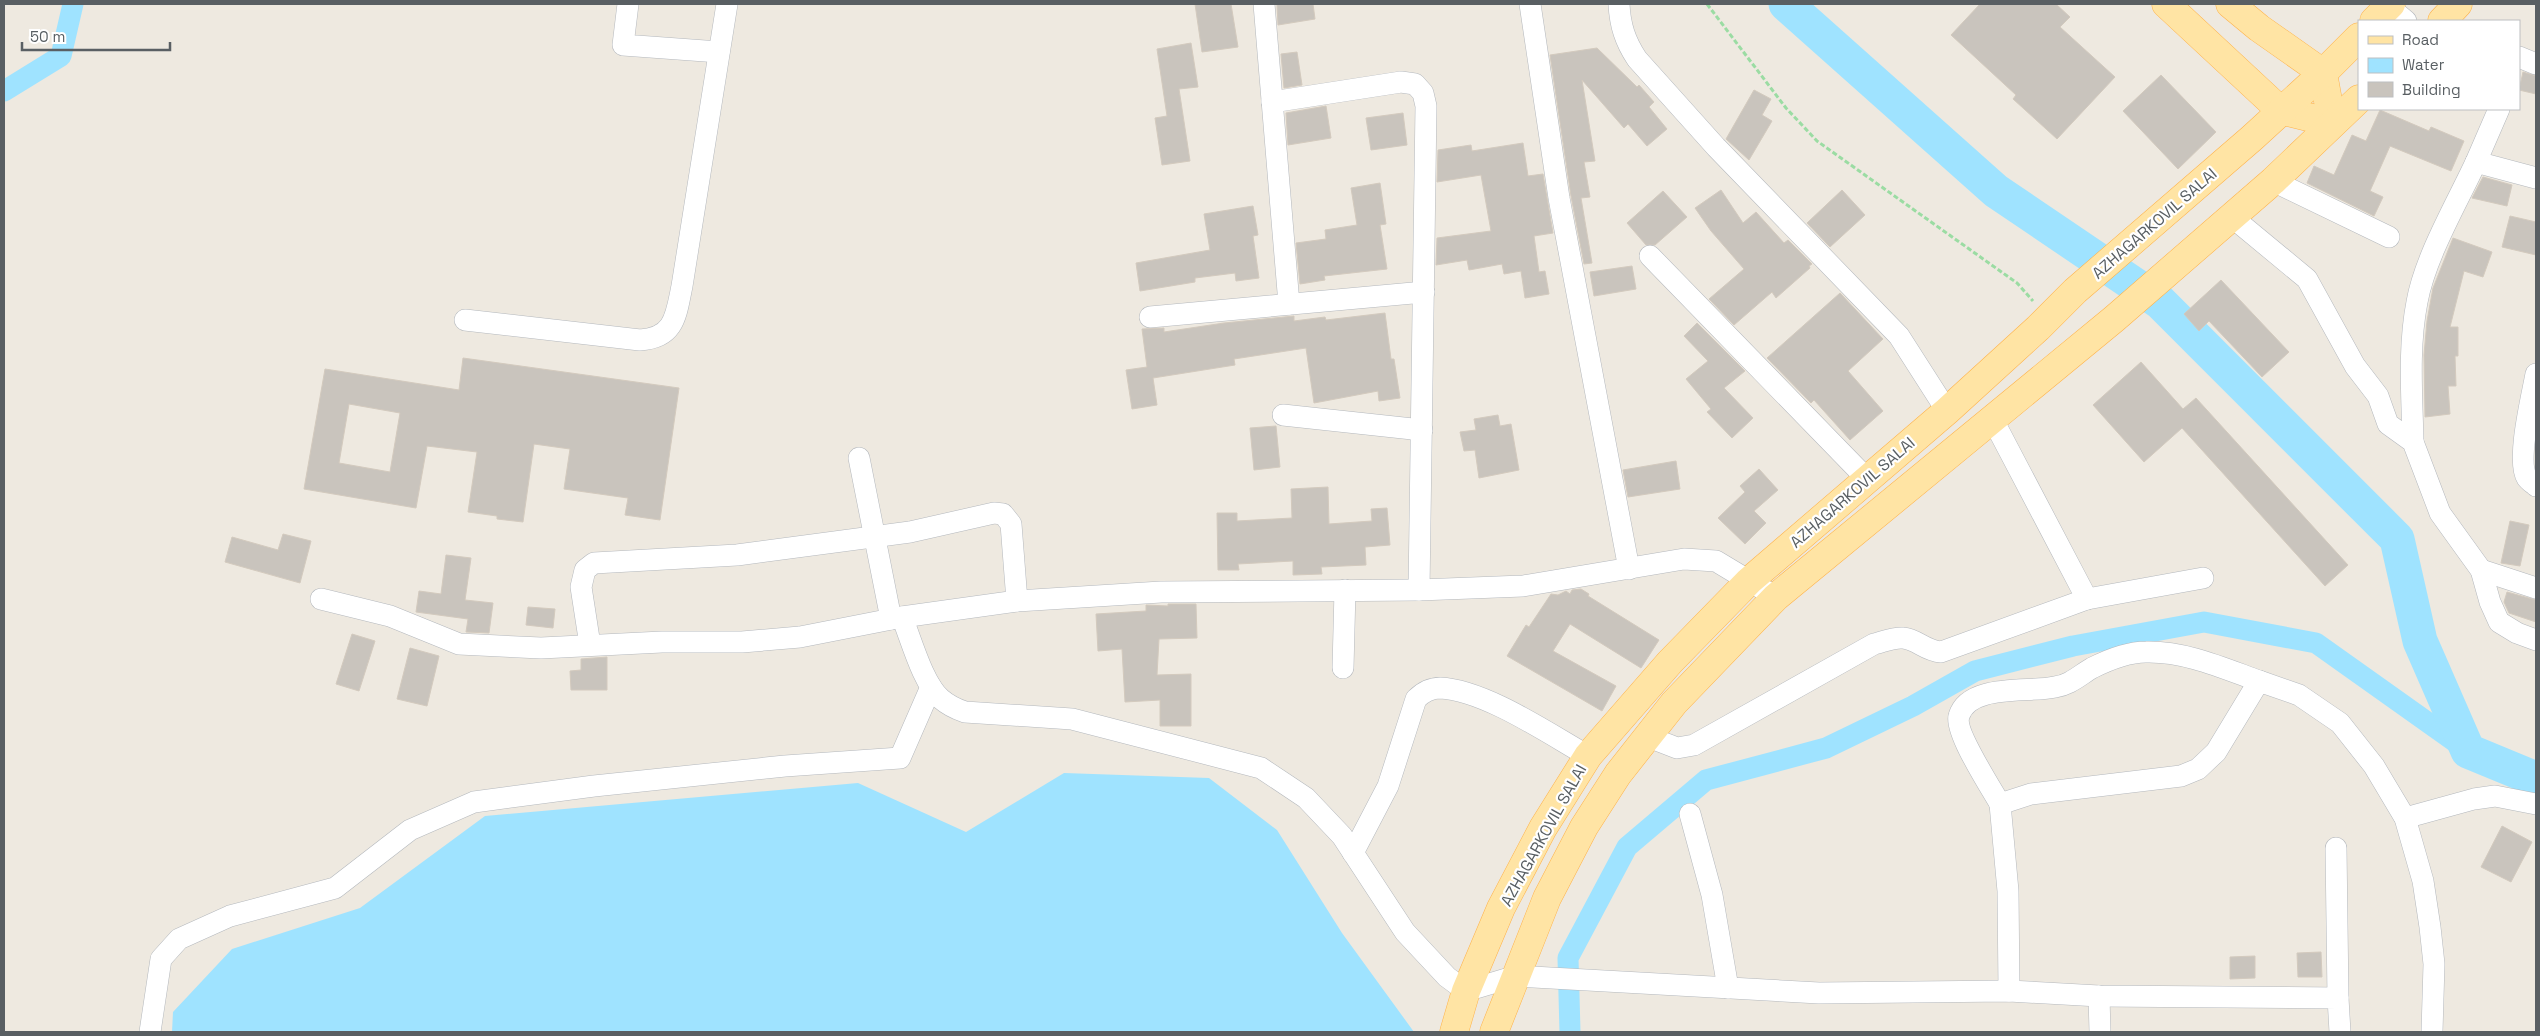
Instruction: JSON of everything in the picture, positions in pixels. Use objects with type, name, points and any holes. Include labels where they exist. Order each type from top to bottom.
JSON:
[{"type":"main road","points":[[2166,4],[2280,110],[2332,123],[2323,73],[2258,28],[2230,4]]},
{"type":"main road","name":"AZHAGARKOVIL SALAI","points":[[1454,1032],[1466,991],[1501,908],[1543,828],[1588,756],[1670,662],[1750,581],[1947,411],[2038,328],[2075,291],[2252,138],[2358,38]]},
{"type":"main road","name":"AZHAGARKOVIL SALAI","points":[[1494,1032],[1547,898],[1584,827],[1618,774],[1646,736],[1725,648],[1776,597],[1993,420],[2232,217],[2273,181],[2358,100]]},
{"type":"street","points":[[628,4],[623,44],[719,52]]},
{"type":"street","points":[[465,320],[640,340],[654,339],[666,332],[675,317],[682,286],[727,4]]},
{"type":"street","points":[[1264,4],[1289,304]]},
{"type":"street","points":[[1530,4],[1559,198],[1629,569]]},
{"type":"street","points":[[1619,4],[1620,22],[1627,44],[1637,59],[1716,147],[1899,336],[1947,411]]},
{"type":"street","points":[[1272,102],[1401,82],[1415,84],[1423,93],[1426,106],[1419,590]]},
{"type":"street","points":[[2499,110],[2430,262],[2417,300],[2411,346],[2412,442],[2440,513],[2482,570],[2490,602],[2499,622],[2517,633],[2536,640]]},
{"type":"street","points":[[2476,162],[2536,178]]},
{"type":"street","points":[[2273,181],[2389,237]]},
{"type":"street","points":[[2232,217],[2307,279],[2354,366],[2378,396],[2388,424],[2412,442]]},
{"type":"street","points":[[1650,256],[1866,479]]},
{"type":"street","points":[[1150,317],[1424,292]]},
{"type":"street","points":[[2536,374],[2524,444],[2523,465],[2527,478],[2536,486]]},
{"type":"street","points":[[1282,415],[1422,430]]},
{"type":"street","points":[[1993,420],[2087,599]]},
{"type":"street","points":[[859,458],[874,536],[896,618],[931,686],[940,698],[965,712],[1072,720],[1260,768],[1306,798],[1342,836],[1405,932],[1446,978],[1466,991],[1516,976],[1819,993],[2009,991],[2099,996],[2338,998]]},
{"type":"street","points":[[590,645],[581,587],[585,570],[594,563],[737,555],[936,528],[994,513],[1004,514],[1011,524],[1017,601]]},
{"type":"street","points":[[321,599],[390,616],[459,644],[541,648],[590,645],[742,642],[800,637],[896,618],[1017,601],[1161,592],[1419,590],[1523,586],[1684,559],[1716,561],[1776,597]]},
{"type":"street","points":[[2482,570],[2536,588]]},
{"type":"street","points":[[1646,736],[1677,748],[1686,748],[1874,644],[1904,638],[1924,649],[1941,652],[2087,599],[2203,578]]},
{"type":"street","points":[[1343,668],[1345,590]]},
{"type":"street","points":[[2009,991],[2008,891],[2000,804],[1967,745],[1958,716],[1967,703],[1980,696],[2000,691],[2056,687],[2124,655],[2146,652],[2196,659],[2299,695],[2340,723],[2374,766],[2405,818],[2422,881],[2434,964],[2432,1032]]},
{"type":"street","points":[[2000,804],[2031,794],[2181,776],[2198,769],[2216,752],[2259,681]]},
{"type":"street","points":[[150,1032],[161,959],[179,938],[230,916],[335,888],[410,830],[474,802],[594,786],[785,766],[900,758],[931,686]]},
{"type":"street","points":[[1353,852],[1388,786],[1416,699],[1425,691],[1440,688],[1463,693],[1505,708],[1588,756]]},
{"type":"street","points":[[2405,818],[2474,799],[2494,796],[2536,804]]},
{"type":"street","points":[[1690,814],[1712,895],[1728,988]]},
{"type":"street","points":[[2336,848],[2340,1032]]},
{"type":"street","points":[[2099,996],[2100,1032]]},
{"type":"path","points":[[1707,4],[1786,108],[1817,141],[2017,283],[2030,297],[2036,308],[2038,328]]},
{"type":"water","points":[[1064,773],[1209,778],[1277,830],[1342,933],[1414,1032],[172,1032],[173,1012],[232,949],[360,908],[485,816],[858,783],[966,832]]},
{"type":"building","points":[[1195,4],[1231,4],[1238,47],[1202,52]]},
{"type":"building","points":[[1277,4],[1313,4],[1315,19],[1278,25]]},
{"type":"building","points":[[1980,4],[2056,4],[2070,17],[2060,27],[2115,77],[2057,139],[2013,99],[2016,95],[1951,35]]},
{"type":"building","points":[[1191,43],[1198,87],[1179,89],[1190,161],[1162,165],[1155,118],[1167,116],[1157,49]]},
{"type":"building","points":[[1597,48],[1637,87],[1639,85],[1654,102],[1649,107],[1667,129],[1647,146],[1628,124],[1624,128],[1582,80],[1595,161],[1584,162],[1590,197],[1581,198],[1592,263],[1584,264],[1571,196],[1550,55]]},
{"type":"building","points":[[1297,52],[1302,85],[1284,88],[1281,54]]},
{"type":"building","points":[[2523,72],[2536,76],[2536,94],[2520,90]]},
{"type":"building","points":[[2161,75],[2216,132],[2178,169],[2123,111]]},
{"type":"building","points":[[1754,90],[1771,99],[1762,115],[1772,121],[1749,160],[1726,139]]},
{"type":"building","points":[[1326,106],[1331,138],[1288,145],[1286,113]]},
{"type":"building","points":[[2380,110],[2429,131],[2431,127],[2464,141],[2451,171],[2390,146],[2370,191],[2383,197],[2374,216],[2307,183],[2314,166],[2334,175],[2352,135],[2366,141]]},
{"type":"building","points":[[1403,113],[1407,145],[1371,150],[1366,118]]},
{"type":"building","points":[[1523,143],[1528,176],[1543,174],[1553,233],[1534,236],[1539,272],[1545,271],[1549,294],[1525,298],[1521,271],[1504,274],[1502,264],[1469,270],[1467,260],[1436,265],[1437,238],[1491,231],[1481,175],[1437,182],[1438,150],[1471,145],[1472,151]]},
{"type":"building","points":[[2483,177],[2512,185],[2507,206],[2472,198]]},
{"type":"building","points":[[1380,183],[1386,224],[1380,225],[1387,269],[1324,276],[1325,280],[1300,284],[1296,243],[1326,239],[1325,230],[1357,225],[1351,188]]},
{"type":"building","points":[[1721,190],[1743,223],[1756,212],[1784,243],[1788,240],[1812,264],[1809,266],[1810,268],[1776,298],[1772,292],[1734,325],[1709,299],[1744,269],[1711,231],[1695,208]]},
{"type":"building","points":[[1842,190],[1865,215],[1830,247],[1807,223]]},
{"type":"building","points":[[1663,191],[1687,217],[1655,245],[1646,245],[1627,223]]},
{"type":"building","points":[[1253,206],[1258,235],[1253,236],[1259,278],[1236,281],[1235,273],[1195,278],[1195,282],[1140,291],[1136,263],[1210,250],[1204,214]]},
{"type":"building","points":[[2510,216],[2536,222],[2536,255],[2502,247]]},
{"type":"building","points":[[2453,238],[2492,252],[2483,277],[2464,271],[2450,327],[2458,327],[2458,356],[2455,356],[2456,386],[2448,386],[2450,414],[2425,417],[2424,355],[2427,321],[2433,288]]},
{"type":"building","points":[[1632,266],[1636,289],[1594,296],[1590,272]]},
{"type":"building","points":[[2221,280],[2289,352],[2262,377],[2209,321],[2199,331],[2184,314]]},
{"type":"building","points":[[1840,293],[1883,339],[1848,371],[1883,411],[1850,440],[1814,400],[1811,403],[1767,358]]},
{"type":"building","points":[[1385,313],[1391,359],[1394,359],[1400,398],[1379,401],[1378,391],[1314,403],[1306,348],[1234,359],[1235,365],[1153,378],[1157,405],[1132,409],[1126,370],[1147,367],[1142,329],[1164,328],[1164,332],[1224,323],[1294,316],[1294,321],[1325,317],[1326,320]]},
{"type":"building","points":[[1697,323],[1745,371],[1724,388],[1753,418],[1732,438],[1707,412],[1711,409],[1686,379],[1708,361],[1684,336]]},
{"type":"building","points":[[463,358],[679,388],[660,520],[625,515],[628,498],[564,489],[570,449],[534,444],[523,522],[497,519],[497,516],[468,512],[477,452],[427,446],[416,508],[304,489],[325,369],[459,390]],"holes":[[[349,404],[400,413],[390,472],[339,463]]]},
{"type":"building","points":[[2141,362],[2183,409],[2196,398],[2348,565],[2325,586],[2182,428],[2144,462],[2093,405]]},
{"type":"building","points":[[1498,415],[1500,426],[1511,424],[1519,470],[1479,478],[1475,450],[1464,451],[1460,432],[1476,430],[1474,419]]},
{"type":"building","points":[[1276,426],[1280,467],[1254,470],[1250,428]]},
{"type":"building","points":[[1676,461],[1680,489],[1628,497],[1623,470]]},
{"type":"building","points":[[1759,469],[1778,490],[1754,511],[1766,523],[1745,544],[1718,518],[1745,492],[1740,486]]},
{"type":"building","points":[[1328,487],[1329,524],[1372,521],[1371,509],[1387,508],[1390,545],[1365,547],[1366,565],[1321,567],[1322,574],[1293,575],[1293,561],[1238,564],[1239,570],[1218,570],[1217,513],[1237,513],[1237,521],[1292,518],[1291,489]]},
{"type":"building","points":[[2510,521],[2529,525],[2520,566],[2501,563]]},
{"type":"building","points":[[283,534],[311,541],[300,583],[225,562],[232,537],[278,550]]},
{"type":"building","points":[[446,555],[471,558],[465,600],[493,603],[489,633],[466,632],[468,619],[416,612],[419,591],[441,594]]},
{"type":"building","points":[[1581,589],[1589,594],[1588,596],[1659,640],[1641,668],[1570,624],[1553,651],[1616,686],[1602,711],[1507,656],[1526,625],[1529,627],[1551,594],[1558,595],[1566,591],[1570,594],[1572,590]]},
{"type":"building","points":[[2507,592],[2536,600],[2536,622],[2509,613],[2504,602]]},
{"type":"building","points":[[1168,604],[1196,604],[1197,638],[1159,639],[1157,675],[1191,674],[1191,726],[1160,726],[1160,700],[1125,702],[1122,649],[1098,651],[1096,614],[1146,611],[1146,605],[1168,606]]},
{"type":"building","points":[[528,607],[555,609],[553,628],[526,625]]},
{"type":"building","points":[[352,634],[375,641],[359,691],[336,684]]},
{"type":"building","points":[[410,648],[439,656],[427,706],[397,699]]},
{"type":"building","points":[[607,657],[607,690],[571,690],[570,671],[581,670],[581,659]]},
{"type":"building","points":[[2502,826],[2532,842],[2511,882],[2481,867]]},
{"type":"building","points":[[2321,952],[2322,977],[2298,977],[2297,953]]},
{"type":"building","points":[[2255,956],[2255,978],[2230,979],[2230,957]]},
{"type":"waterway","points":[[4,91],[61,56],[73,4]]},
{"type":"waterway","points":[[1786,4],[1996,191],[2160,302],[2397,539],[2420,641],[2468,751],[2536,779]]},
{"type":"waterway","points":[[1570,1032],[1568,958],[1627,847],[1706,780],[1826,748],[1913,706],[1975,671],[2073,646],[2204,622],[2316,643],[2468,751]]}]
